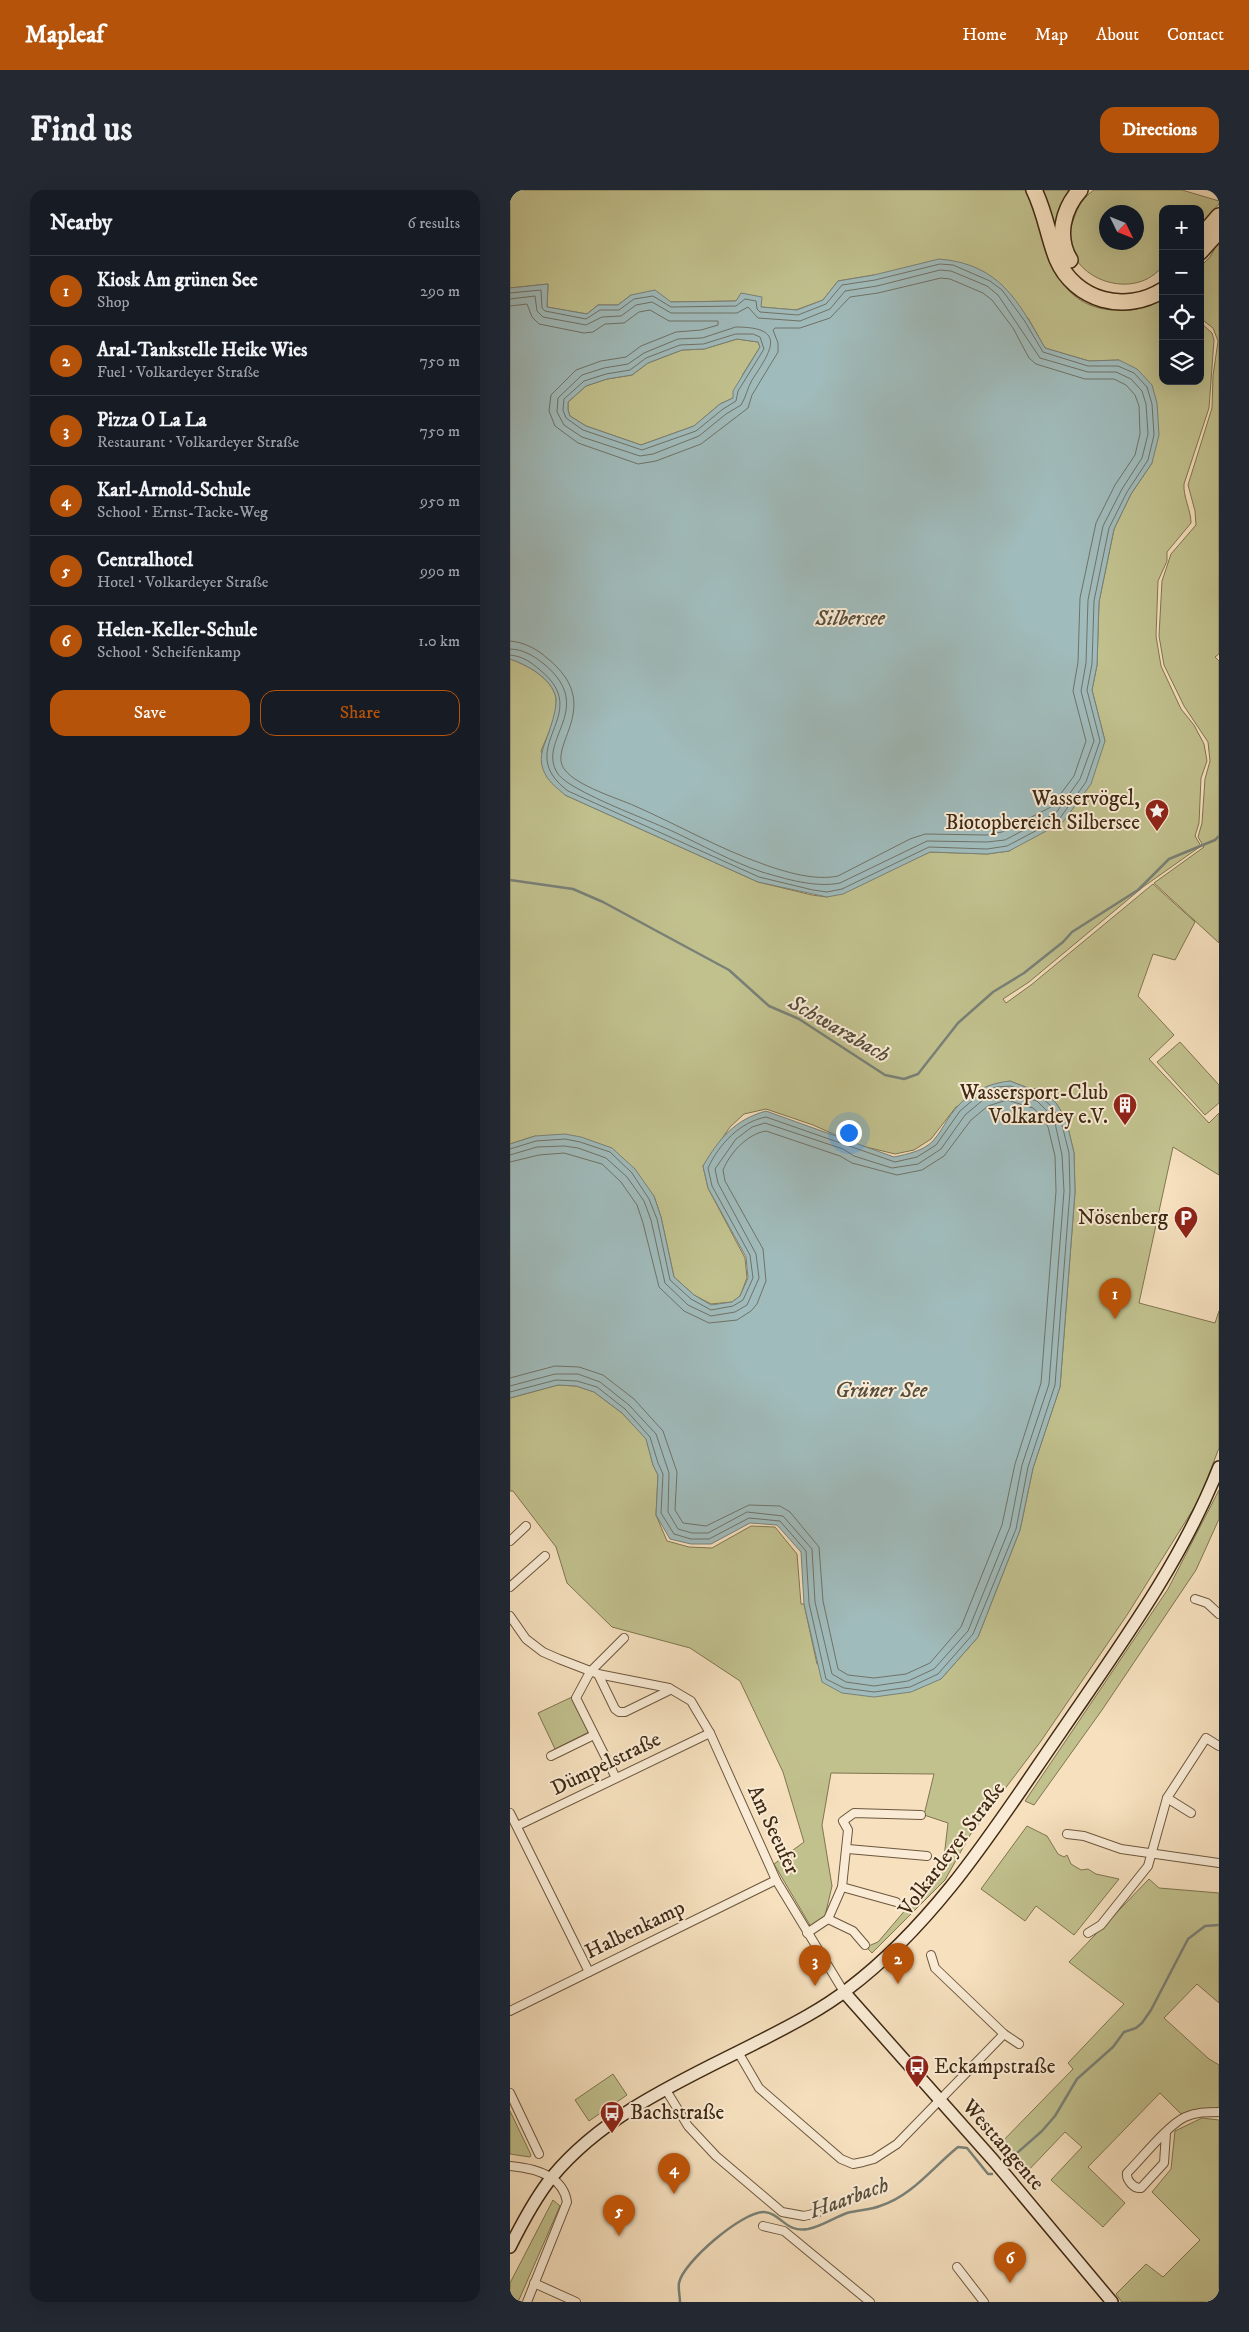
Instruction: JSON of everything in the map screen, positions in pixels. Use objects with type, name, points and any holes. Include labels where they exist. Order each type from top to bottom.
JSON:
[{"type":"highway","points":[[1034,190],[1043,210],[1057,258],[1064,270],[1080,289],[1100,299],[1124,303],[1142,300],[1159,292]]},
{"type":"highway","points":[[1080,190],[1070,204],[1063,226],[1065,250],[1080,275],[1102,290],[1120,293],[1146,288],[1159,280]]},
{"type":"highway","points":[[1204,233],[1219,216]]},
{"type":"highway","points":[[1202,250],[1219,230]]},
{"type":"main road","name":"Volkardeyer Straße","points":[[510,2247],[527,2214],[551,2178],[612,2122],[635,2106],[779,2031],[844,1992],[911,1933],[964,1870],[1161,1583],[1193,1526],[1219,1467]]},
{"type":"main road","name":"Westtangente","points":[[844,1992],[994,2161],[1112,2302]]},
{"type":"street","points":[[510,1541],[526,1526]]},
{"type":"street","points":[[510,1587],[545,1556]]},
{"type":"street","points":[[1195,1599],[1207,1603],[1219,1614]]},
{"type":"street","name":"Am Seeufer","points":[[510,1616],[526,1639],[543,1652],[594,1673],[669,1688],[691,1700],[710,1733],[776,1880],[844,1992]]},
{"type":"street","points":[[616,1778],[576,1698],[594,1673],[624,1638]]},
{"type":"street","points":[[594,1673],[614,1708],[619,1712],[625,1712],[642,1704],[668,1691],[669,1688]]},
{"type":"street","name":"Dümpelstraße","points":[[516,1826],[710,1733]]},
{"type":"street","points":[[551,1756],[594,1735]]},
{"type":"street","points":[[1088,1933],[1101,1925],[1148,1866],[1168,1798],[1206,1738],[1219,1746]]},
{"type":"street","points":[[1168,1798],[1191,1813]]},
{"type":"street","points":[[510,1813],[589,1972]]},
{"type":"street","points":[[808,1934],[828,1919],[842,1887],[848,1849],[848,1830],[843,1820],[854,1813],[921,1815]]},
{"type":"street","points":[[1067,1834],[1084,1836],[1121,1849],[1219,1863]]},
{"type":"street","points":[[848,1849],[927,1856]]},
{"type":"street","name":"Halbenkamp","points":[[510,2011],[776,1880]]},
{"type":"street","points":[[842,1887],[896,1902]]},
{"type":"street","points":[[828,1919],[853,1931],[865,1945]]},
{"type":"street","points":[[931,1955],[936,1968],[1004,2034],[1019,2044]]},
{"type":"street","points":[[738,2052],[759,2088],[841,2159],[853,2164],[874,2159],[897,2144],[941,2101],[1004,2034]]},
{"type":"street","points":[[666,2090],[688,2126],[716,2156],[782,2212],[804,2216],[817,2213]]},
{"type":"street","points":[[510,2093],[540,2154]]},
{"type":"street","points":[[1166,2133],[1162,2166],[1141,2188],[1136,2188],[1127,2179],[1126,2173],[1166,2133],[1183,2117],[1196,2113],[1219,2112]]},
{"type":"street","points":[[510,2166],[536,2170],[551,2178],[564,2190],[567,2202],[528,2302]]},
{"type":"street","points":[[763,2226],[784,2231],[870,2302]]},
{"type":"street","points":[[957,2267],[984,2302]]},
{"type":"street","points":[[534,2283],[576,2302]]},
{"type":"green space","points":[[510,190],[1025,190],[1034,207],[1053,264],[1061,280],[1073,294],[1089,305],[1118,311],[1144,307],[1159,301],[1159,385],[1204,385],[1204,326],[1212,333],[1214,340],[1209,408],[1184,484],[1191,523],[1167,552],[1167,561],[1158,581],[1156,636],[1161,666],[1181,709],[1194,725],[1204,744],[1207,761],[1201,778],[1199,823],[1195,836],[1201,846],[1143,887],[1029,982],[1003,999],[1006,1003],[1031,985],[1153,884],[1195,922],[1175,960],[1153,954],[1138,996],[1174,1035],[1149,1059],[1209,1123],[1219,1113],[1219,1175],[1173,1147],[1139,1303],[1215,1323],[1219,1311],[1219,1448],[1199,1500],[1127,1615],[1041,1741],[970,1835],[945,1880],[872,1953],[866,1947],[878,1942],[943,1866],[948,1823],[924,1815],[934,1774],[831,1773],[822,1825],[832,1886],[825,1916],[811,1927],[774,1864],[804,1842],[783,1772],[740,1681],[690,1648],[612,1627],[567,1583],[556,1547],[513,1491],[510,1491],[510,1398],[558,1385],[576,1386],[594,1392],[622,1413],[646,1438],[653,1465],[658,1475],[656,1515],[667,1541],[689,1547],[712,1548],[751,1526],[775,1527],[797,1554],[801,1604],[804,1604],[817,1664],[941,1679],[978,1637],[1020,1530],[1033,1468],[1060,1387],[1075,1192],[1074,1153],[1066,1119],[1056,1103],[1042,1090],[1028,1088],[1010,1081],[956,1107],[931,1139],[914,1150],[895,1154],[858,1145],[813,1125],[766,1109],[744,1114],[730,1127],[703,1166],[708,1188],[745,1258],[747,1278],[740,1296],[732,1302],[711,1304],[694,1295],[674,1277],[661,1217],[654,1196],[535,1136],[510,1144],[510,659],[538,673],[550,684],[554,691],[556,705],[552,725],[541,751],[565,795],[758,882],[827,897],[930,852],[987,854],[1009,851],[1023,842],[1105,741],[1092,690],[1097,665],[1099,602],[1114,529],[1131,494],[1152,463],[1119,360],[1089,361],[1045,348],[1028,318],[874,275],[838,281],[823,300],[796,310],[761,307],[737,301],[671,302],[631,295],[618,305],[598,305],[587,314],[547,307],[548,284],[510,288]]},
{"type":"green space","points":[[1039,190],[1076,190],[1068,201],[1070,266],[1090,285],[1101,290],[1125,294],[1151,288],[1159,283],[1159,288],[1142,297],[1095,293],[1066,267]]},
{"type":"green space","points":[[1094,190],[1182,190],[1219,201],[1219,204],[1204,221],[1204,205],[1159,205],[1159,270],[1147,279],[1123,284],[1098,278],[1088,272],[1072,252],[1069,240],[1071,226],[1084,199]]},
{"type":"green space","points":[[1219,241],[1219,654],[1215,657],[1219,661],[1219,943],[1154,883],[1204,847],[1198,837],[1202,823],[1205,779],[1210,761],[1208,742],[1184,706],[1164,665],[1159,636],[1162,581],[1171,554],[1196,525],[1195,511],[1188,485],[1212,408],[1213,376],[1218,341],[1213,328],[1204,321],[1204,263],[1210,257]]},
{"type":"green space","points":[[737,339],[758,342],[760,347],[743,374],[733,398],[720,404],[694,426],[641,445],[586,426],[570,416],[568,402],[586,386],[607,379],[632,375],[648,363],[682,350],[704,349]]},
{"type":"green space","points":[[1180,1042],[1219,1085],[1219,1103],[1205,1115],[1157,1062]]},
{"type":"green space","points":[[1219,1490],[1219,1519],[1196,1570],[1102,1710],[1034,1805],[1025,1801],[1168,1589]]},
{"type":"green space","points":[[572,1697],[589,1732],[555,1749],[538,1713]]},
{"type":"green space","points":[[1027,1826],[1047,1836],[1058,1854],[1064,1857],[1067,1855],[1071,1864],[1081,1870],[1088,1869],[1096,1874],[1119,1879],[1074,1935],[1036,1906],[1025,1921],[981,1889]]},
{"type":"green space","points":[[1149,1879],[1159,1888],[1219,1893],[1219,2003],[1197,1984],[1164,2018],[1209,2059],[1219,2065],[1219,2108],[1181,2114],[1160,2093],[1088,2167],[1125,2203],[1103,2227],[1051,2180],[1082,2147],[1065,2132],[1023,2176],[996,2148],[1073,2069],[1068,2063],[1124,2004],[1069,1962]]},
{"type":"green space","points":[[613,2074],[627,2095],[589,2121],[575,2100]]},
{"type":"green space","points":[[510,2111],[531,2155],[530,2157],[510,2154]]},
{"type":"green space","points":[[1202,2118],[1219,2120],[1219,2302],[1122,2302],[1116,2294],[1146,2264],[1163,2277],[1200,2240],[1152,2192],[1171,2169],[1175,2131]]},
{"type":"green space","points":[[553,2200],[560,2206],[518,2302],[510,2302],[510,2283]]},
{"type":"water","name":"Silbersee","points":[[939,259],[960,262],[978,268],[1005,288],[1016,301],[1045,348],[1089,361],[1119,360],[1137,369],[1152,385],[1157,403],[1159,435],[1152,463],[1131,494],[1114,529],[1099,602],[1097,665],[1092,690],[1105,741],[1091,784],[1063,822],[1009,851],[987,854],[930,852],[843,894],[827,897],[758,882],[565,795],[547,777],[541,759],[556,706],[554,691],[550,684],[538,673],[510,659],[510,288],[548,284],[547,307],[587,314],[598,305],[618,305],[631,295],[655,290],[671,302],[736,301],[741,293],[762,297],[761,307],[797,310],[823,300],[838,281],[874,275]],"holes":[[[737,339],[758,342],[760,347],[733,391],[733,398],[720,404],[694,426],[641,445],[586,426],[570,416],[568,402],[586,386],[607,379],[632,375],[648,363],[682,350],[704,349]]]},
{"type":"water","name":"Grüner See","points":[[1010,1081],[1028,1088],[1042,1090],[1056,1103],[1066,1119],[1074,1153],[1075,1192],[1060,1387],[1033,1468],[1020,1530],[978,1637],[941,1679],[911,1692],[874,1697],[842,1693],[822,1682],[804,1604],[801,1552],[777,1525],[750,1523],[711,1544],[691,1544],[670,1539],[656,1515],[658,1475],[653,1465],[646,1439],[622,1413],[594,1392],[576,1386],[558,1385],[510,1398],[510,1144],[535,1136],[565,1134],[581,1137],[612,1148],[635,1169],[654,1196],[661,1217],[674,1277],[694,1295],[711,1305],[732,1302],[740,1296],[748,1278],[746,1257],[708,1188],[703,1166],[715,1147],[736,1125],[766,1111],[894,1157],[915,1152],[933,1141],[956,1108],[967,1097],[987,1086]]},
{"type":"waterway","name":"Schwarzbach","points":[[510,880],[573,889],[603,902],[729,970],[769,1006],[799,1019],[885,1075],[904,1079],[918,1074],[958,1023],[993,992],[1024,973],[1063,942],[1072,932],[1138,890],[1169,859],[1215,840],[1219,836]]},
{"type":"waterway","name":"Haarbach","points":[[1008,2161],[1042,2131],[1055,2116],[1077,2079],[1113,2047],[1124,2032],[1136,2028],[1142,2023],[1151,2010],[1188,1939],[1205,1926],[1219,1925]]},
{"type":"waterway","name":"Haarbach","points":[[680,2302],[679,2283],[691,2263],[729,2228],[754,2214],[770,2213],[788,2226],[808,2229],[847,2213],[876,2207],[892,2201],[912,2188],[958,2147],[967,2148],[988,2174],[992,2174]]},
{"type":"place","name":"Wasservögel, Biotopbereich Silbersee","points":[[1157,832]]},
{"type":"place","name":"Wassersport-Club Volkardey e.V.","points":[[1125,1126]]},
{"type":"place","name":"Nösenberg","points":[[1186,1239]]},
{"type":"place","name":"Kiosk Am grünen See","points":[[1115,1319]]},
{"type":"place","name":"Aral-Tankstelle Heike Wies","points":[[898,1984]]},
{"type":"place","name":"Pizza O La La","points":[[815,1986]]},
{"type":"place","name":"Eckampstraße","points":[[917,2088]]},
{"type":"place","name":"Bachstraße","points":[[612,2134]]},
{"type":"place","name":"Karl-Arnold-Schule","points":[[674,2194]]},
{"type":"place","name":"Centralhotel","points":[[619,2236]]},
{"type":"place","name":"Helen-Keller-Schule","points":[[1010,2283]]}]
